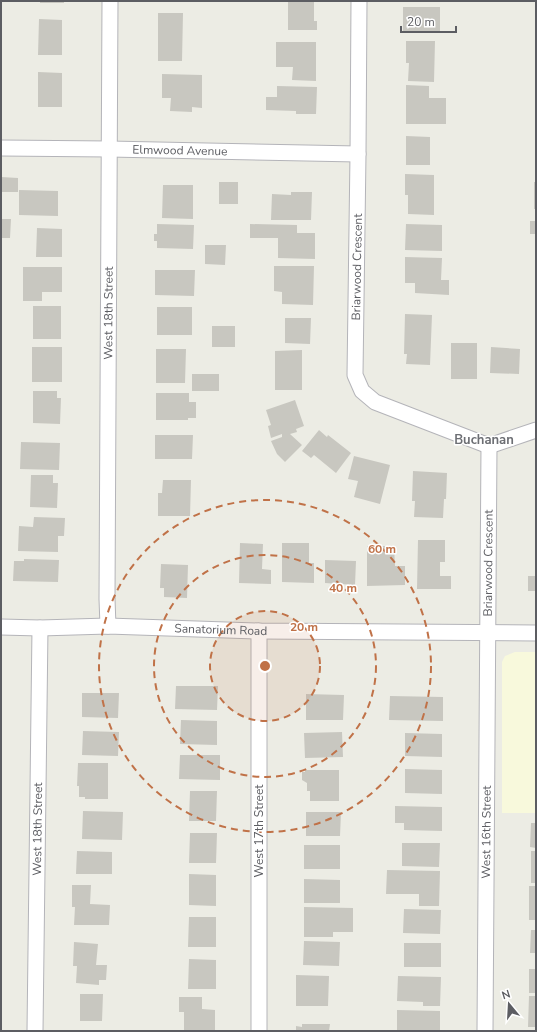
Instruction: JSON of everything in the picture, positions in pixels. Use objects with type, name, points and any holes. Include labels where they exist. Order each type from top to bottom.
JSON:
[{"type":"street","name":"West 18th Street","points":[[108,626],[110,1]]},
{"type":"street","name":"Briarwood Crescent","points":[[359,1],[355,376],[362,391],[375,402],[489,446],[487,632]]},
{"type":"street","name":"Elmwood Avenue","points":[[1,148],[109,148],[358,154]]},
{"type":"street","points":[[489,446],[536,430]]},
{"type":"street","name":"Sanatorium Road","points":[[1,627],[40,628],[108,626],[259,630],[536,633]]},
{"type":"street","name":"West 18th Street","points":[[36,1031],[40,628]]},
{"type":"street","name":"West 17th Street","points":[[259,630],[259,1031]]},
{"type":"street","name":"West 16th Street","points":[[485,1031],[487,632]]},
{"type":"shaded area","points":[[515,652],[536,652],[536,813],[502,813],[502,662],[505,656]]},
{"type":"building","points":[[40,1],[64,1],[64,3],[40,3]]},
{"type":"building","points":[[288,2],[314,2],[314,21],[317,21],[317,30],[288,30]]},
{"type":"building","points":[[403,7],[440,7],[440,33],[403,33]]},
{"type":"building","points":[[158,13],[183,13],[182,61],[158,61]]},
{"type":"building","points":[[39,19],[62,20],[62,55],[38,55]]},
{"type":"building","points":[[406,41],[435,41],[434,82],[408,81],[409,63],[406,63]]},
{"type":"building","points":[[276,42],[316,42],[316,81],[292,80],[293,67],[276,67]]},
{"type":"building","points":[[38,72],[62,73],[62,107],[38,107]]},
{"type":"building","points":[[162,74],[202,75],[202,108],[192,107],[192,112],[170,111],[171,98],[162,98]]},
{"type":"building","points":[[406,85],[429,86],[429,98],[446,98],[446,124],[406,124]]},
{"type":"building","points":[[277,86],[317,87],[316,114],[296,114],[296,111],[266,110],[266,97],[277,97]]},
{"type":"building","points":[[406,136],[430,137],[430,165],[406,165]]},
{"type":"building","points":[[405,174],[434,175],[434,215],[408,214],[408,195],[405,195]]},
{"type":"building","points":[[1,177],[18,178],[18,192],[1,192]]},
{"type":"building","points":[[219,182],[238,182],[238,204],[219,204]]},
{"type":"building","points":[[534,182],[536,182],[536,209],[534,209]]},
{"type":"building","points":[[163,185],[193,185],[193,219],[162,218]]},
{"type":"building","points":[[19,190],[58,191],[58,216],[19,215]]},
{"type":"building","points":[[291,192],[312,192],[311,220],[271,220],[272,194],[291,195]]},
{"type":"building","points":[[1,219],[11,219],[10,238],[1,238]]},
{"type":"building","points":[[530,221],[536,221],[536,234],[530,234]]},
{"type":"building","points":[[157,224],[194,225],[193,249],[157,248],[157,241],[154,241],[154,234],[157,234]]},
{"type":"building","points":[[250,224],[297,225],[297,233],[315,233],[315,259],[278,258],[278,238],[250,238]]},
{"type":"building","points":[[406,224],[442,225],[442,251],[405,250]]},
{"type":"building","points":[[37,228],[62,229],[62,257],[36,257]]},
{"type":"building","points":[[205,245],[226,245],[225,265],[205,264]]},
{"type":"building","points":[[405,257],[442,258],[441,280],[449,280],[449,295],[415,293],[415,283],[405,283]]},
{"type":"building","points":[[274,266],[314,266],[313,305],[282,304],[282,292],[274,291]]},
{"type":"building","points":[[23,267],[62,267],[62,292],[42,292],[42,301],[23,301]]},
{"type":"building","points":[[155,270],[195,270],[194,296],[155,295]]},
{"type":"building","points":[[33,306],[61,306],[61,339],[33,339]]},
{"type":"building","points":[[157,307],[192,307],[192,335],[157,335]]},
{"type":"building","points":[[405,314],[432,315],[430,365],[406,364],[407,354],[404,354]]},
{"type":"building","points":[[285,318],[311,318],[310,344],[285,343]]},
{"type":"building","points":[[212,326],[235,326],[235,347],[212,347]]},
{"type":"building","points":[[451,343],[477,343],[477,379],[451,379]]},
{"type":"building","points":[[32,347],[62,347],[62,382],[32,382]]},
{"type":"building","points":[[491,347],[520,349],[519,374],[490,373]]},
{"type":"building","points":[[156,349],[186,349],[185,383],[156,383]]},
{"type":"building","points":[[302,350],[302,390],[275,390],[275,351]]},
{"type":"building","points":[[192,374],[219,374],[219,391],[192,391]]},
{"type":"building","points":[[33,391],[57,391],[57,398],[61,398],[60,424],[33,423]]},
{"type":"building","points":[[156,393],[189,393],[189,402],[196,402],[196,418],[188,418],[188,420],[156,420]]},
{"type":"building","points":[[295,400],[304,426],[296,429],[297,432],[290,434],[302,445],[285,462],[277,454],[271,441],[282,437],[282,434],[271,438],[268,426],[271,425],[266,410]]},
{"type":"building","points":[[319,430],[351,453],[336,473],[314,455],[311,458],[302,451]]},
{"type":"building","points":[[155,435],[193,435],[192,459],[155,459]]},
{"type":"building","points":[[21,442],[60,443],[59,470],[20,469]]},
{"type":"building","points":[[354,456],[390,465],[380,504],[354,497],[358,481],[348,479]]},
{"type":"building","points":[[413,471],[447,473],[446,499],[444,499],[443,518],[414,517],[415,501],[412,501]]},
{"type":"building","points":[[31,475],[53,475],[53,483],[58,483],[57,508],[30,507]]},
{"type":"building","points":[[163,480],[191,480],[190,516],[158,516],[158,493],[162,493]]},
{"type":"building","points":[[34,517],[65,518],[64,536],[58,536],[58,552],[18,551],[19,526],[33,527]]},
{"type":"building","points":[[418,540],[445,540],[445,562],[440,562],[440,576],[451,576],[451,589],[417,589]]},
{"type":"building","points":[[240,543],[263,544],[262,569],[271,570],[271,584],[239,583]]},
{"type":"building","points":[[282,543],[309,543],[309,563],[314,563],[314,583],[282,582]]},
{"type":"building","points":[[367,546],[394,546],[395,566],[405,566],[405,585],[367,586]]},
{"type":"building","points":[[24,559],[59,560],[58,582],[13,581],[14,561],[24,561]]},
{"type":"building","points":[[325,560],[356,561],[355,585],[325,583]]},
{"type":"building","points":[[161,564],[188,565],[187,598],[164,597],[164,588],[160,588]]},
{"type":"building","points":[[528,576],[536,576],[536,591],[528,591]]},
{"type":"building","points":[[176,686],[218,686],[217,710],[175,709]]},
{"type":"building","points":[[82,693],[119,693],[118,718],[82,717]]},
{"type":"building","points":[[306,694],[344,695],[343,720],[306,720]]},
{"type":"building","points":[[390,696],[443,697],[443,721],[389,720]]},
{"type":"building","points":[[181,720],[217,721],[217,745],[180,744]]},
{"type":"building","points":[[83,731],[119,732],[118,756],[82,755]]},
{"type":"building","points":[[342,732],[343,757],[305,758],[304,733]]},
{"type":"building","points":[[405,733],[442,734],[442,757],[405,756]]},
{"type":"building","points":[[180,755],[220,755],[220,780],[179,779]]},
{"type":"building","points":[[78,763],[108,763],[108,799],[85,799],[85,797],[79,797],[79,786],[77,786]]},
{"type":"building","points":[[405,769],[442,770],[442,794],[405,793]]},
{"type":"building","points":[[305,770],[339,770],[339,801],[310,801],[310,791],[307,791],[307,783],[302,780],[302,772],[305,772]]},
{"type":"building","points":[[190,791],[217,791],[216,821],[189,821]]},
{"type":"building","points":[[395,806],[442,807],[442,831],[404,830],[404,823],[395,823]]},
{"type":"building","points":[[83,811],[123,812],[122,840],[82,839]]},
{"type":"building","points":[[306,812],[341,812],[340,836],[306,836]]},
{"type":"building","points":[[531,823],[536,823],[536,848],[530,847]]},
{"type":"building","points":[[190,833],[217,833],[216,863],[189,863]]},
{"type":"building","points":[[402,843],[440,843],[439,867],[402,866]]},
{"type":"building","points":[[304,845],[340,845],[340,869],[304,869]]},
{"type":"building","points":[[77,851],[112,852],[112,874],[76,874]]},
{"type":"building","points":[[531,851],[536,851],[536,883],[531,883]]},
{"type":"building","points":[[387,870],[440,871],[439,906],[419,906],[419,894],[386,894]]},
{"type":"building","points":[[189,874],[216,875],[216,906],[189,905]]},
{"type":"building","points":[[304,879],[340,880],[340,903],[304,903]]},
{"type":"building","points":[[72,885],[91,885],[90,904],[110,905],[109,925],[74,925],[75,907],[72,907]]},
{"type":"building","points":[[529,886],[536,886],[536,920],[529,920]]},
{"type":"building","points":[[304,907],[353,908],[353,932],[333,932],[333,937],[304,937]]},
{"type":"building","points":[[404,909],[441,910],[440,934],[403,933]]},
{"type":"building","points":[[189,917],[216,917],[216,947],[188,947]]},
{"type":"building","points":[[531,930],[536,930],[536,953],[530,953]]},
{"type":"building","points":[[304,941],[340,942],[339,966],[303,965]]},
{"type":"building","points":[[74,942],[98,944],[96,965],[107,965],[106,980],[99,980],[99,985],[76,983],[77,966],[73,966]]},
{"type":"building","points":[[404,943],[441,943],[441,967],[404,967]]},
{"type":"building","points":[[189,959],[216,960],[216,989],[188,989]]},
{"type":"building","points":[[529,969],[536,969],[536,993],[529,993]]},
{"type":"building","points":[[296,975],[329,976],[328,1006],[296,1006]]},
{"type":"building","points":[[398,976],[441,977],[440,1006],[423,1006],[423,1002],[397,1001]]},
{"type":"building","points":[[80,994],[103,994],[102,1021],[80,1021]]},
{"type":"building","points":[[529,996],[536,996],[536,1027],[528,1027]]},
{"type":"building","points":[[179,997],[202,997],[202,1009],[215,1010],[215,1031],[184,1031],[184,1012],[179,1012]]},
{"type":"building","points":[[397,1010],[440,1011],[440,1031],[397,1031]]},
{"type":"building","points":[[302,1024],[330,1024],[329,1031],[296,1031],[296,1026],[302,1027]]},
{"type":"district","name":"Buchanan","points":[[484,440]]}]
